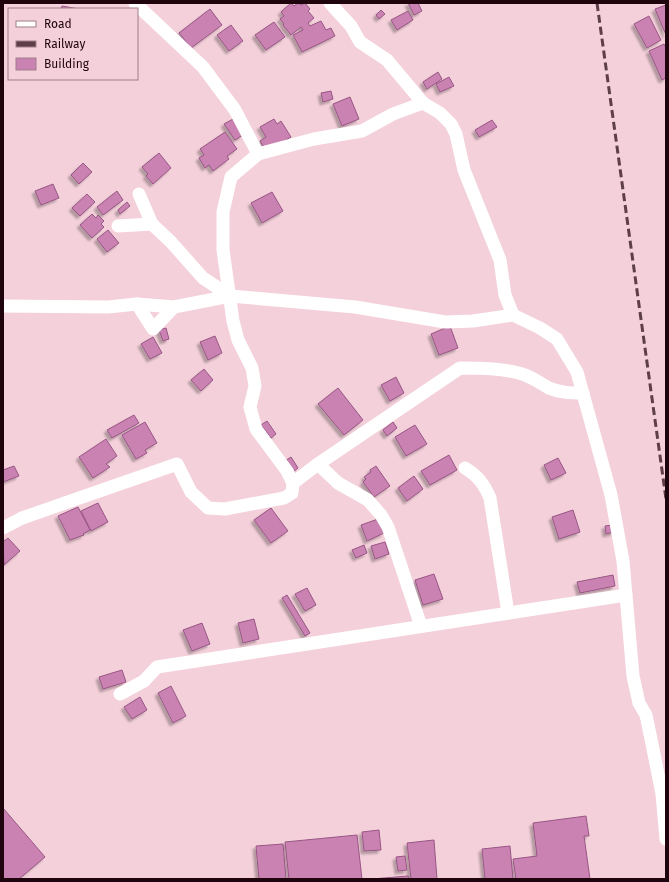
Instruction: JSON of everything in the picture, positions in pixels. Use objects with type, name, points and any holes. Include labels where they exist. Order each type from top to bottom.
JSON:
[{"type":"street","points":[[135,3],[203,67],[235,110],[258,154]]},
{"type":"street","points":[[330,3],[351,26],[360,42],[387,60],[424,103],[440,113],[451,124],[456,134],[464,170],[500,260],[505,295],[513,315]]},
{"type":"street","points":[[3,528],[22,518],[177,464],[190,492],[208,508],[225,509],[284,498],[292,493],[293,483],[287,472],[256,429],[250,407],[254,386],[252,368],[238,340],[232,322],[230,296],[223,250],[223,212],[230,177],[258,154],[314,139],[362,131],[393,114],[424,103]]},
{"type":"street","points":[[139,194],[152,224],[171,242],[203,278],[230,296]]},
{"type":"street","points":[[118,226],[152,224]]},
{"type":"street","points":[[3,306],[108,307],[137,304],[174,307],[230,296],[355,307],[445,322],[473,321],[513,315],[540,328],[557,339],[577,372],[611,495],[626,595],[633,676],[640,703],[646,715],[650,733],[662,794],[666,839]]},
{"type":"street","points":[[137,304],[153,329],[174,307]]},
{"type":"street","points":[[293,483],[318,464],[460,368],[479,368],[522,374],[558,391],[565,393],[583,393]]},
{"type":"street","points":[[318,464],[338,483],[368,500],[381,515],[388,527],[421,626]]},
{"type":"street","points":[[465,468],[475,474],[484,484],[490,498],[508,613]]},
{"type":"street","points":[[120,694],[144,681],[157,667],[626,595]]},
{"type":"building","points":[[291,3],[294,6],[298,3],[301,5],[305,3],[310,9],[308,11],[314,18],[308,23],[310,26],[321,21],[326,30],[331,28],[335,36],[302,52],[293,35],[303,30],[301,27],[291,35],[280,19],[284,16],[281,12]]},
{"type":"building","points":[[408,3],[418,3],[422,11],[414,15]]},
{"type":"building","points":[[666,5],[666,35],[655,9]]},
{"type":"building","points":[[62,6],[73,8],[61,8]]},
{"type":"building","points":[[210,9],[222,25],[191,48],[179,33]]},
{"type":"building","points":[[381,10],[385,14],[379,19],[376,15]]},
{"type":"building","points":[[408,11],[413,20],[397,30],[391,20]]},
{"type":"building","points":[[649,16],[661,40],[647,48],[634,24]]},
{"type":"building","points":[[274,22],[285,37],[266,50],[255,35]]},
{"type":"building","points":[[231,25],[243,41],[229,51],[217,35]]},
{"type":"building","points":[[664,44],[666,48],[666,78],[662,80],[649,51]]},
{"type":"building","points":[[438,72],[442,79],[427,89],[423,82]]},
{"type":"building","points":[[449,77],[454,86],[440,92],[436,84]]},
{"type":"building","points":[[331,91],[333,99],[323,102],[321,93]]},
{"type":"building","points":[[350,97],[359,119],[342,126],[333,104]]},
{"type":"building","points":[[233,119],[243,135],[235,140],[224,124]]},
{"type":"building","points":[[274,119],[277,124],[281,121],[291,137],[267,152],[260,141],[266,137],[260,127]]},
{"type":"building","points":[[492,120],[497,127],[479,137],[475,130]]},
{"type":"building","points":[[225,132],[237,149],[227,156],[229,159],[213,171],[209,165],[205,168],[199,158],[204,155],[200,149]]},
{"type":"building","points":[[159,153],[171,168],[153,184],[146,176],[148,174],[142,167]]},
{"type":"building","points":[[83,163],[92,172],[79,184],[71,175]]},
{"type":"building","points":[[53,184],[59,198],[41,205],[35,191]]},
{"type":"building","points":[[117,191],[123,200],[103,215],[97,207]]},
{"type":"building","points":[[272,192],[283,211],[262,223],[251,203]]},
{"type":"building","points":[[87,194],[95,202],[80,216],[72,208]]},
{"type":"building","points":[[127,202],[130,206],[120,214],[118,210]]},
{"type":"building","points":[[92,214],[96,218],[98,215],[104,221],[101,224],[104,227],[92,238],[80,225]]},
{"type":"building","points":[[108,230],[119,243],[107,252],[97,239]]},
{"type":"building","points":[[450,326],[458,348],[439,355],[431,334]]},
{"type":"building","points":[[166,328],[169,339],[163,341],[159,330]]},
{"type":"building","points":[[215,336],[222,353],[208,360],[200,342]]},
{"type":"building","points":[[153,337],[162,353],[150,359],[141,344]]},
{"type":"building","points":[[204,369],[213,380],[201,391],[191,380]]},
{"type":"building","points":[[396,377],[404,393],[390,401],[381,385]]},
{"type":"building","points":[[338,388],[363,420],[344,435],[318,404]]},
{"type":"building","points":[[134,415],[139,423],[112,438],[107,430]]},
{"type":"building","points":[[267,421],[276,434],[271,438],[261,425]]},
{"type":"building","points":[[145,422],[157,443],[145,450],[147,453],[136,459],[122,435]]},
{"type":"building","points":[[393,422],[397,428],[387,436],[383,430]]},
{"type":"building","points":[[415,425],[427,444],[406,456],[395,437]]},
{"type":"building","points":[[106,439],[117,456],[106,464],[110,467],[93,478],[79,457]]},
{"type":"building","points":[[449,455],[457,470],[430,485],[421,471]]},
{"type":"building","points":[[291,457],[298,468],[293,472],[285,461]]},
{"type":"building","points":[[558,458],[566,473],[551,480],[544,465]]},
{"type":"building","points":[[14,466],[19,476],[3,482],[3,470]]},
{"type":"building","points":[[376,466],[390,486],[374,497],[363,482],[366,479],[364,477]]},
{"type":"building","points":[[414,476],[423,489],[407,501],[398,488]]},
{"type":"building","points":[[98,503],[108,522],[91,531],[81,511]]},
{"type":"building","points":[[78,507],[90,530],[83,534],[84,535],[70,540],[58,516]]},
{"type":"building","points":[[271,508],[288,531],[271,543],[254,520]]},
{"type":"building","points":[[573,510],[580,532],[559,539],[552,517]]},
{"type":"building","points":[[378,519],[384,533],[367,541],[361,525]]},
{"type":"building","points":[[612,525],[614,532],[606,534],[605,526]]},
{"type":"building","points":[[8,538],[20,551],[4,565],[3,542]]},
{"type":"building","points":[[385,542],[389,554],[375,559],[371,546]]},
{"type":"building","points":[[364,545],[367,553],[356,558],[352,550]]},
{"type":"building","points":[[434,574],[443,599],[423,605],[415,580]]},
{"type":"building","points":[[613,575],[615,586],[580,593],[577,582]]},
{"type":"building","points":[[307,588],[316,605],[305,611],[295,594]]},
{"type":"building","points":[[287,595],[310,633],[305,636],[282,598]]},
{"type":"building","points":[[254,619],[259,639],[243,643],[238,623]]},
{"type":"building","points":[[202,623],[210,644],[192,651],[183,630]]},
{"type":"building","points":[[122,670],[126,682],[103,689],[99,677]]},
{"type":"building","points":[[171,686],[186,716],[173,723],[158,693]]},
{"type":"building","points":[[140,697],[147,710],[132,719],[124,707]]},
{"type":"building","points":[[3,808],[45,857],[19,879],[3,879]]},
{"type":"building","points":[[586,816],[589,836],[584,836],[590,879],[516,879],[513,859],[537,856],[533,823]]},
{"type":"building","points":[[379,830],[381,850],[364,851],[362,832]]},
{"type":"building","points":[[357,835],[362,879],[289,879],[285,842]]},
{"type":"building","points":[[434,840],[437,879],[411,879],[407,843]]},
{"type":"building","points":[[283,844],[286,879],[259,879],[256,846]]},
{"type":"building","points":[[510,846],[513,879],[485,879],[482,849]]},
{"type":"building","points":[[405,856],[407,870],[398,871],[396,857]]},
{"type":"building","points":[[408,876],[409,879],[372,879]]},
{"type":"railway","points":[[597,3],[666,499]]}]
